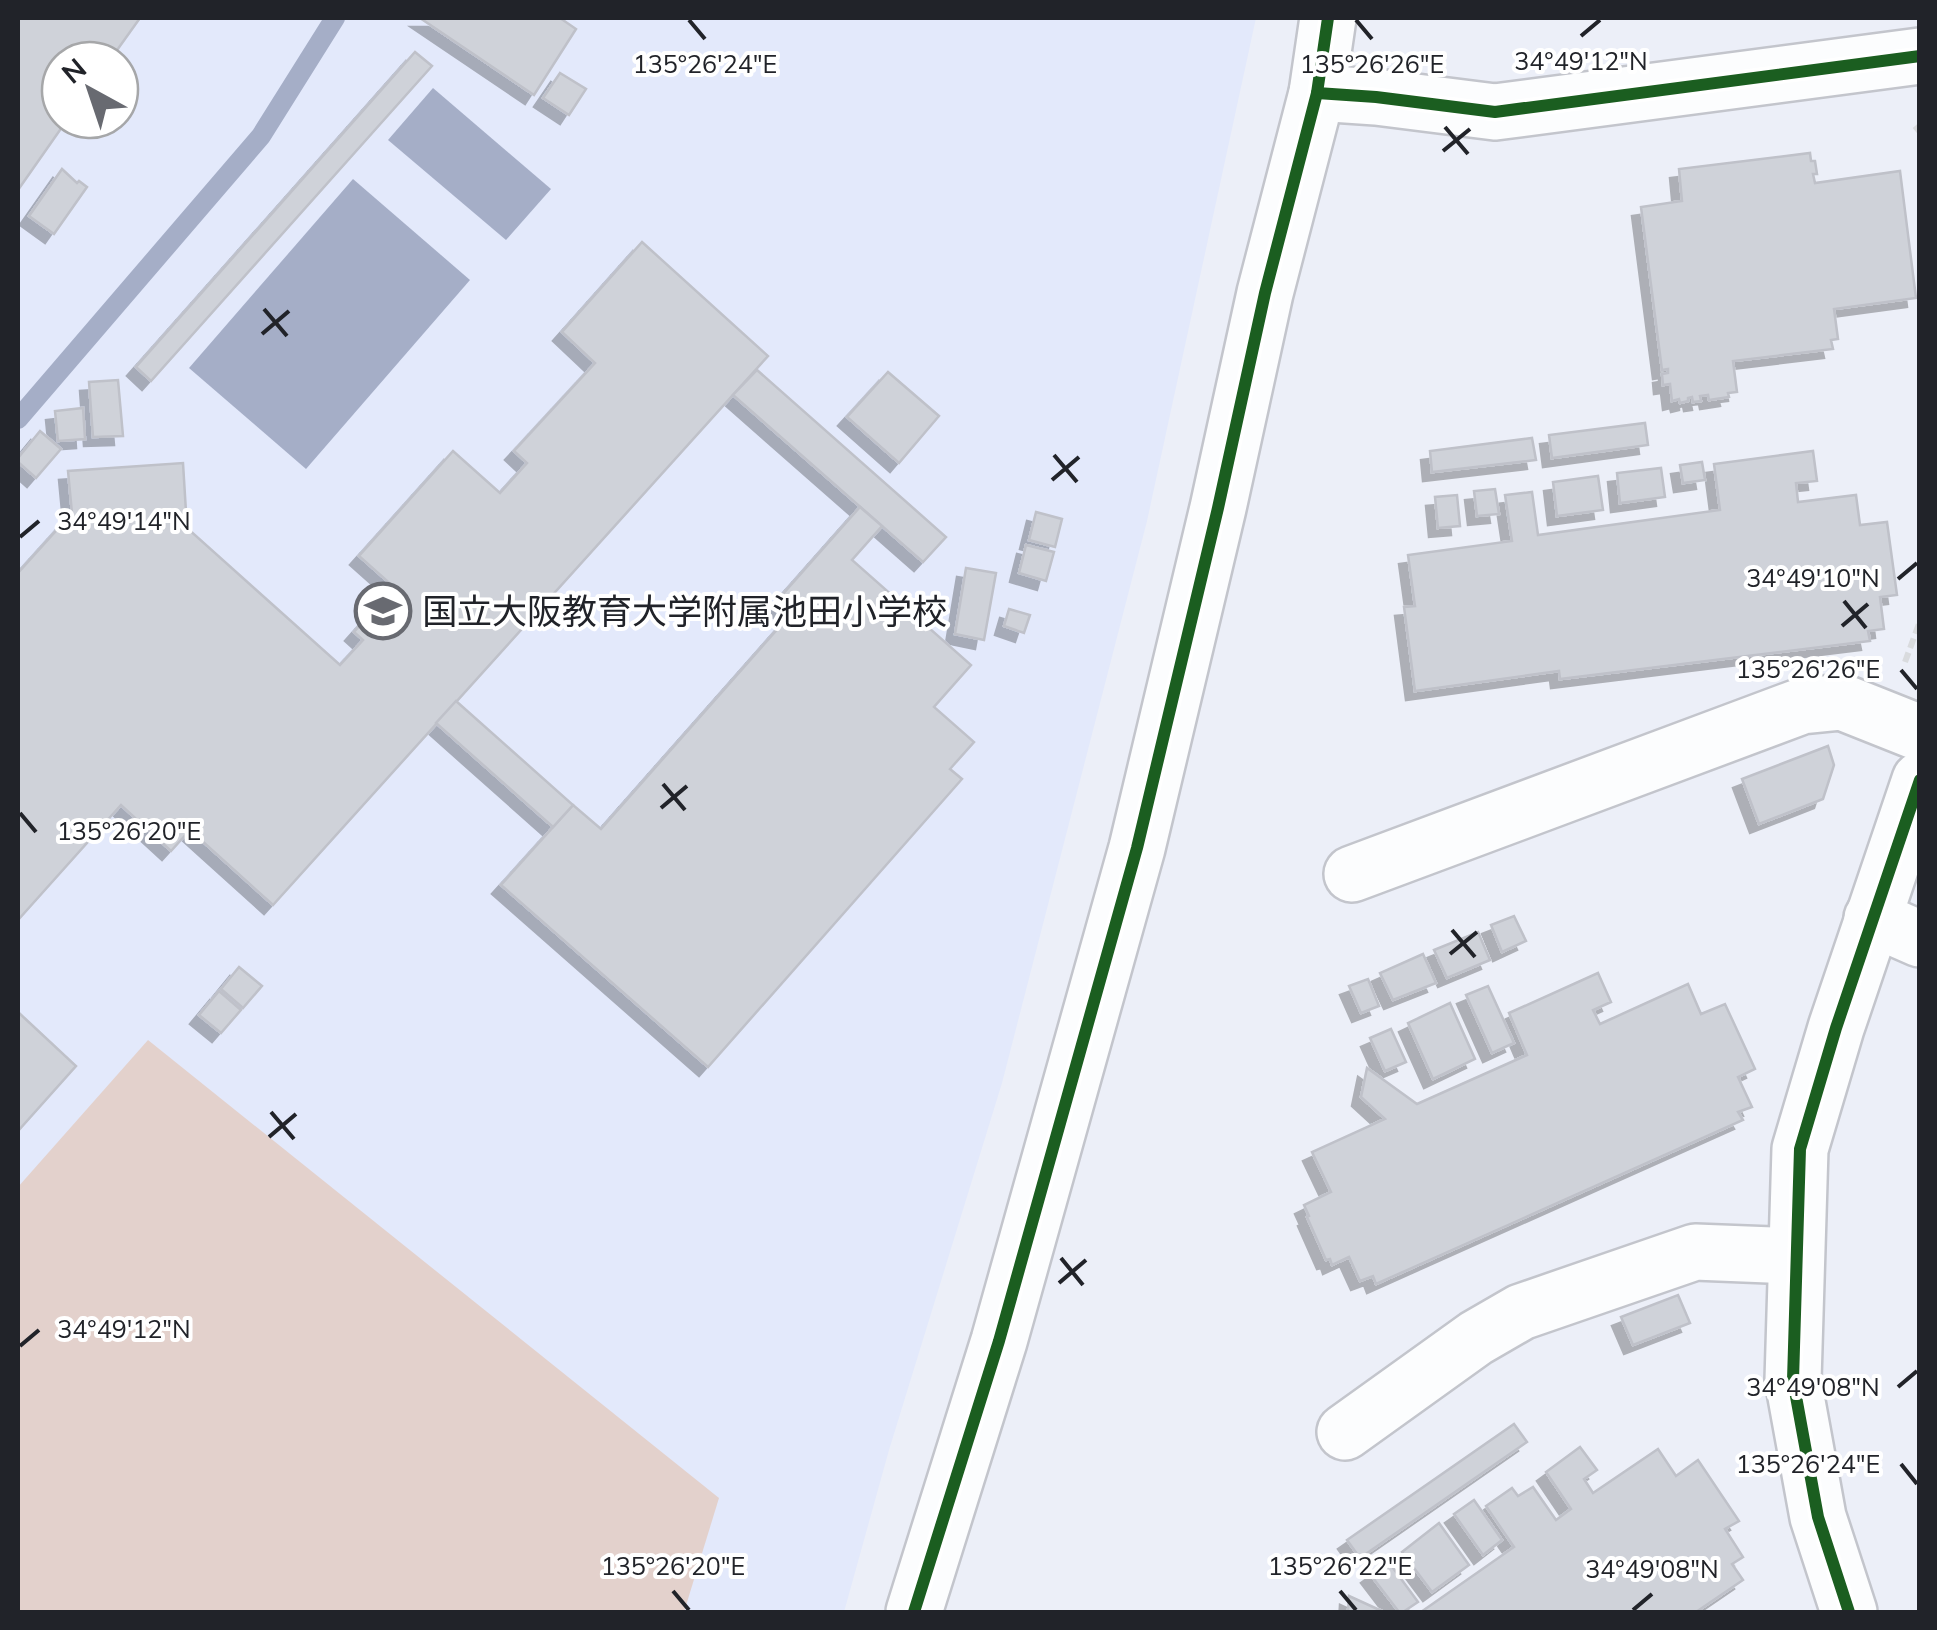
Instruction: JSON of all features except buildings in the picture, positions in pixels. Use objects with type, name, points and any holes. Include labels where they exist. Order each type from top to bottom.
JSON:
[{"type":"street","points":[[914,1612],[999,1341],[1137,848],[1265,294],[1317,93],[1328,18]]},
{"type":"street","points":[[1317,93],[1495,112],[1920,56]]},
{"type":"street","points":[[1352,874],[1802,706],[1842,702],[1920,733]]},
{"type":"street","points":[[1850,1612],[1818,1517],[1793,1380],[1800,1149],[1836,1028],[1896,929],[1920,780]]},
{"type":"street","points":[[1345,1432],[1476,1338],[1521,1312],[1695,1252],[1796,1256]]},
{"type":"shaded area","points":[[18,18],[1256,18],[1147,521],[1002,1083],[889,1450],[844,1612],[18,1612]]},
{"type":"shaded area","points":[[433,88],[551,189],[506,240],[388,140]]},
{"type":"shaded area","points":[[353,179],[470,280],[306,469],[189,368]]},
{"type":"shaded area","points":[[148,1040],[719,1498],[684,1612],[18,1612],[18,1187]]},
{"type":"waterway","points":[[18,419],[261,136],[335,18]]},
{"type":"cycle path","points":[[914,1612],[999,1341],[1137,848],[1265,293],[1317,93],[1328,18]]},
{"type":"cycle path","points":[[1317,93],[1495,112],[1920,56]]},
{"type":"cycle path","points":[[1849,1612],[1818,1517],[1793,1380],[1800,1149],[1836,1028],[1920,780]]},
{"type":"place","name":"国立大阪教育大学附属池田小学校","points":[[383,611]]}]
